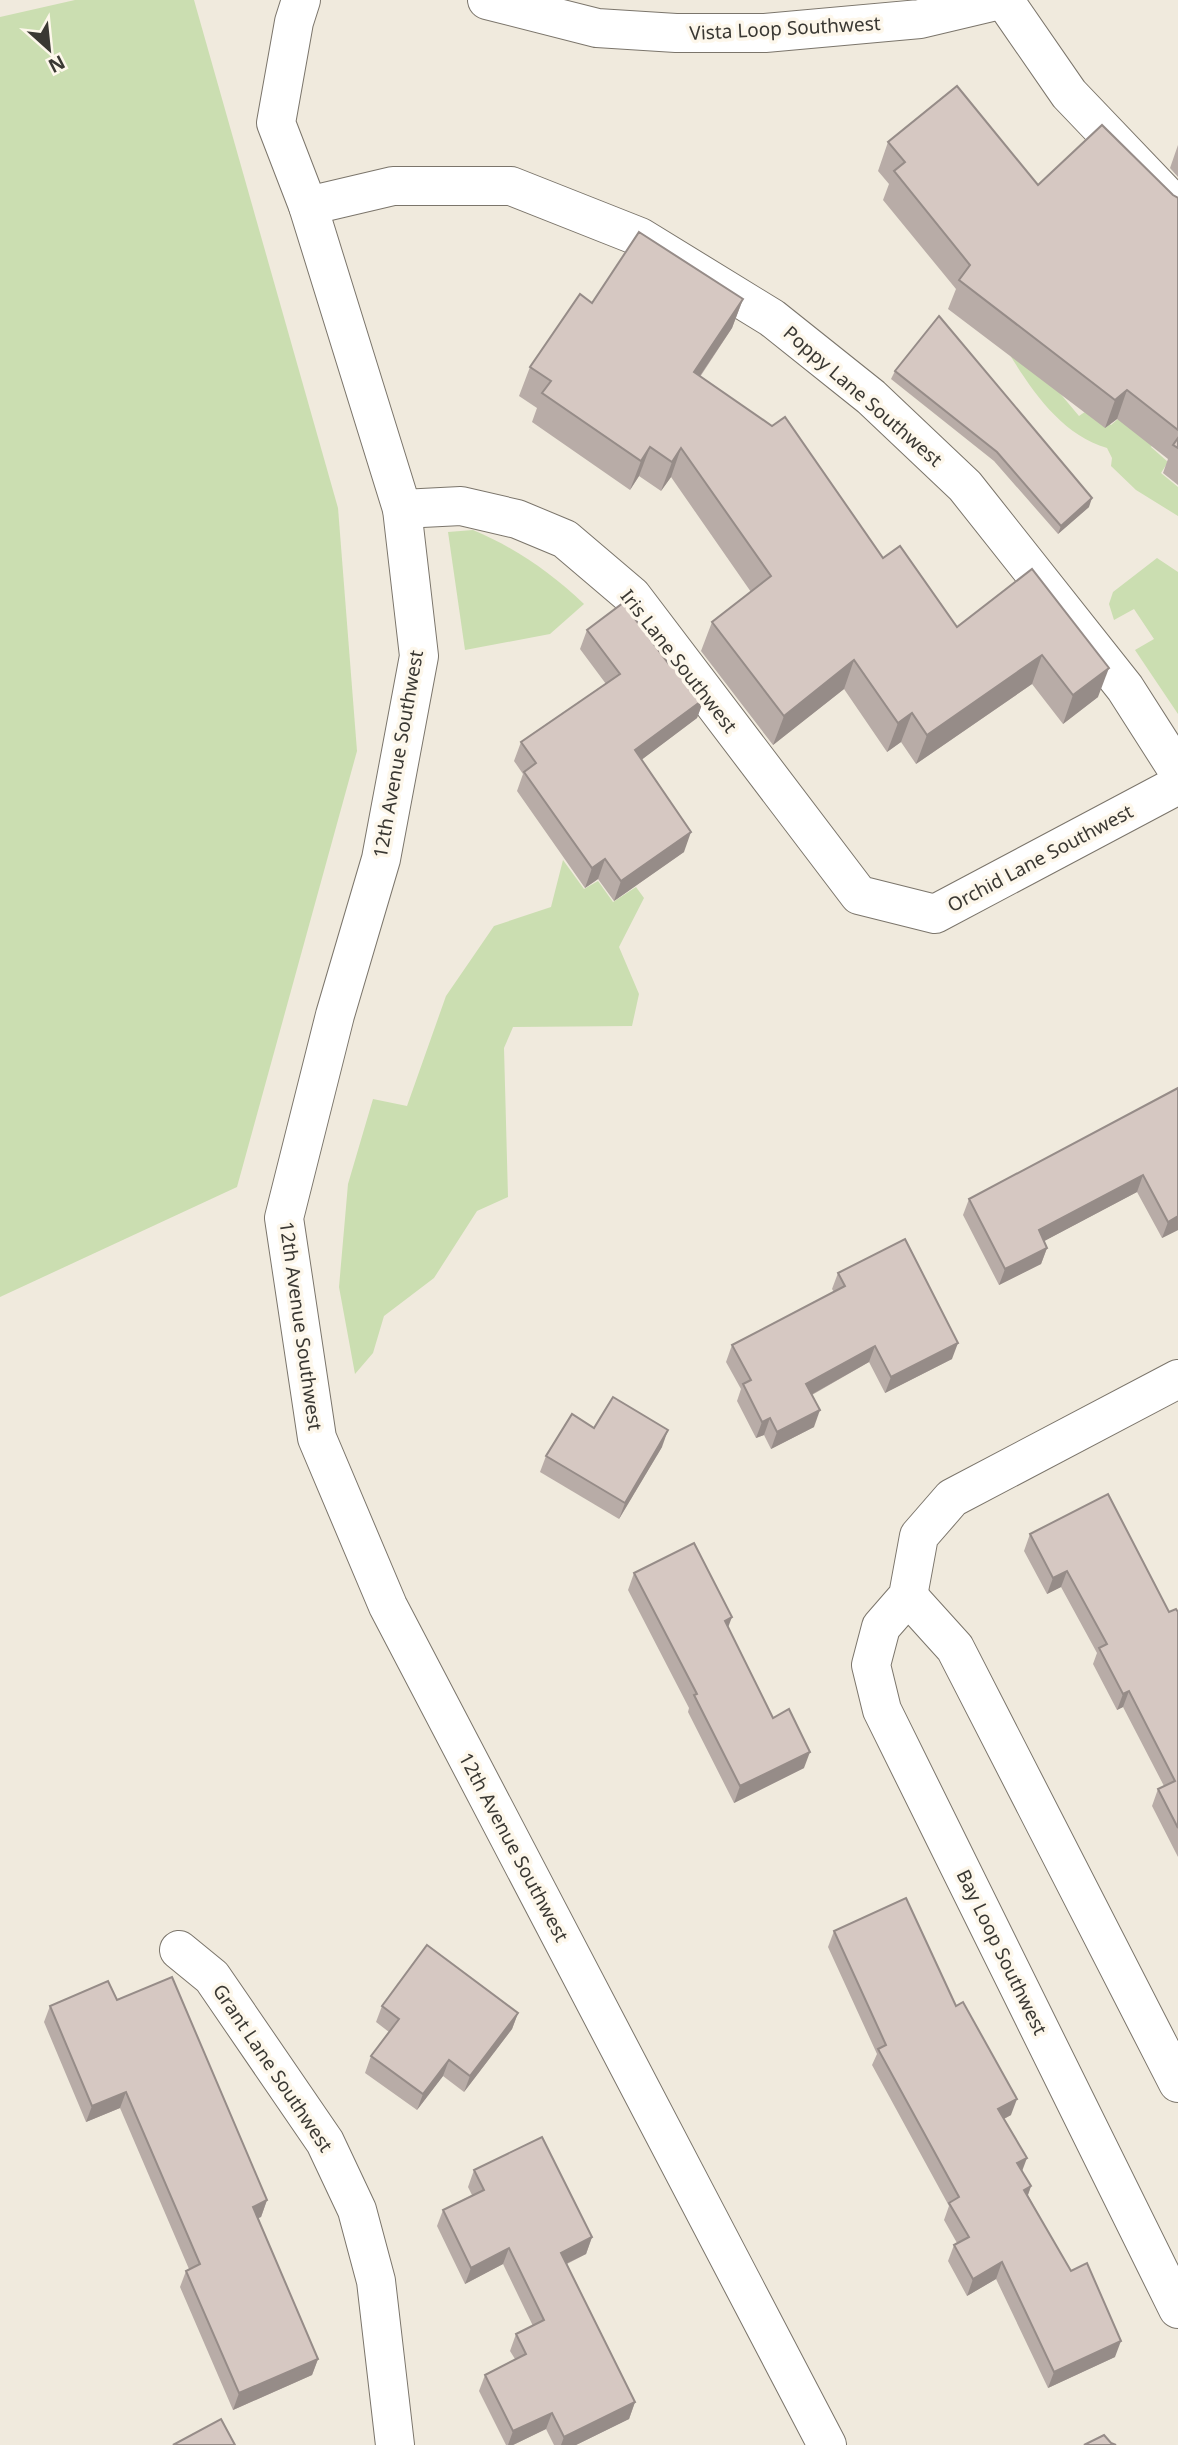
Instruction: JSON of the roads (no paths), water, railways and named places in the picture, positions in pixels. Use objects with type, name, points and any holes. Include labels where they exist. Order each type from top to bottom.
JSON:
[{"type":"street","name":"12th Avenue Southwest","points":[[301,0],[293,22],[276,123],[308,206],[402,509],[419,656],[381,859],[335,1014],[284,1218],[317,1438],[388,1606],[827,2445]]},
{"type":"street","name":"Vista Loop Southwest","points":[[487,0],[597,28],[676,33],[765,33],[920,19],[1002,0]]},
{"type":"street","points":[[1002,0],[1069,94],[1178,208]]},
{"type":"street","name":"Poppy Lane Southwest","points":[[308,206],[393,186],[511,186],[640,237],[772,318],[871,397],[965,486],[1125,688],[1178,771]]},
{"type":"street","name":"Iris Lane Southwest","points":[[402,509],[461,506],[517,519],[565,539],[632,596],[859,895]]},
{"type":"street","name":"Orchid Lane Southwest","points":[[859,895],[935,914],[1178,785]]},
{"type":"street","points":[[1178,1379],[952,1498],[919,1536],[908,1596],[955,1648],[1178,2083]]},
{"type":"street","name":"Bay Loop Southwest","points":[[908,1596],[881,1627],[871,1665],[882,1710],[1178,2309]]},
{"type":"street","name":"Grant Lane Southwest","points":[[179,1951],[212,1977],[325,2142],[357,2210],[376,2281],[395,2445]]}]
